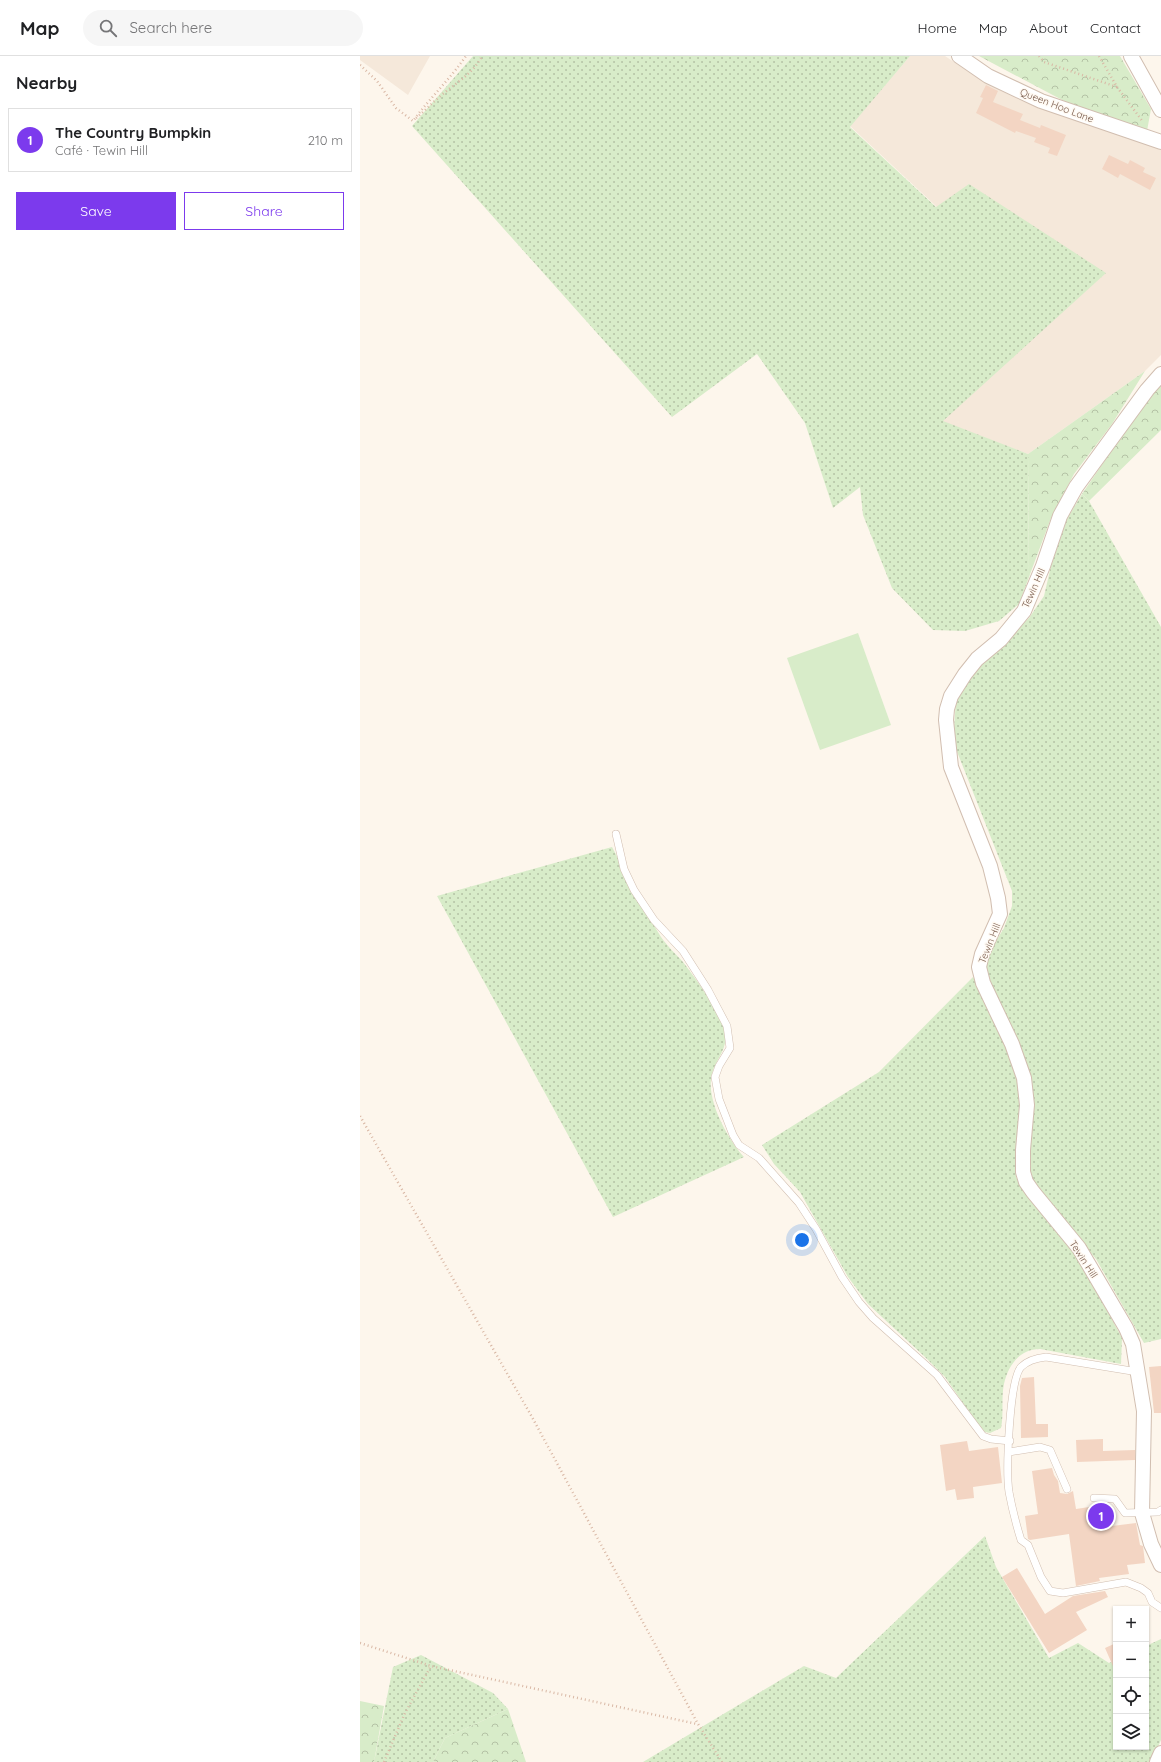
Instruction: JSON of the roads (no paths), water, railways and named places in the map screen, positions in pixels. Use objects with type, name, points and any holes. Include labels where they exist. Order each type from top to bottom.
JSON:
[{"type":"street","name":"Queen Hoo Lane","points":[[959,56],[988,76],[1041,101],[1158,141]]},
{"type":"street","points":[[1131,56],[1161,110]]},
{"type":"street","name":"Tewin Hill","points":[[1161,374],[1147,390],[1076,487],[1060,516],[1043,566],[1024,610],[1001,639],[977,659],[965,674],[951,696],[946,720],[951,767],[990,866],[998,898],[1000,914],[982,954],[979,967],[984,983],[1012,1044],[1024,1078],[1027,1105],[1023,1150],[1023,1172],[1026,1182],[1033,1192],[1079,1248],[1126,1328],[1133,1344],[1139,1372],[1144,1411],[1142,1513],[1151,1544],[1161,1565]]},
{"type":"street","points":[[1157,1762],[1161,1753]]},
{"type":"lane","points":[[616,834],[624,870],[634,890],[654,920],[683,951],[708,990],[727,1026],[730,1048],[715,1077],[719,1099],[733,1135],[739,1145],[759,1158],[799,1203],[816,1229],[842,1277],[873,1318],[937,1375],[983,1436],[991,1439],[1010,1441]]},
{"type":"lane","points":[[1139,1372],[1046,1357],[1029,1361],[1022,1366],[1013,1386],[1009,1452],[1009,1490],[1021,1540],[1028,1545],[1041,1576],[1050,1591],[1063,1593],[1126,1582],[1148,1593],[1152,1602],[1161,1608]]},
{"type":"lane","points":[[1009,1452],[1040,1447],[1050,1450],[1057,1461],[1067,1489]]},
{"type":"lane","points":[[1094,1498],[1115,1499],[1125,1513],[1158,1512],[1161,1510]]},
{"type":"place","name":"The Country Bumpkin","points":[[1101,1516]]}]
